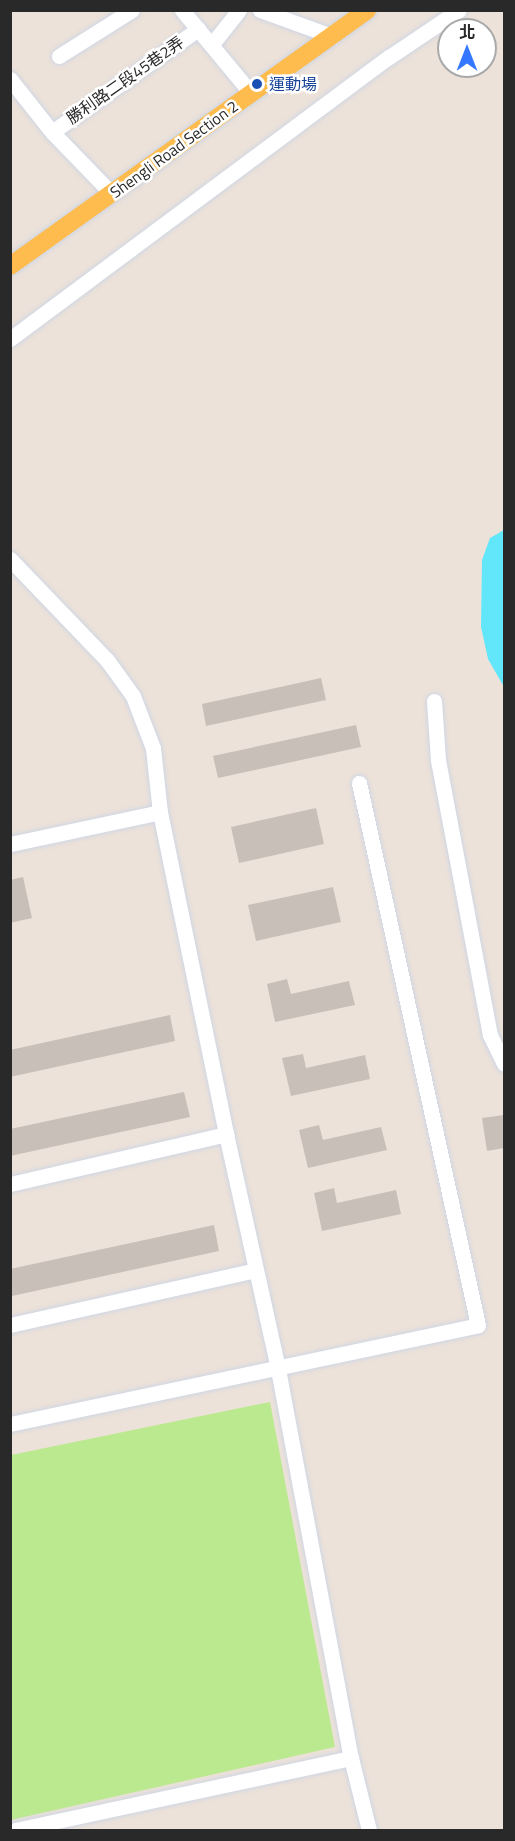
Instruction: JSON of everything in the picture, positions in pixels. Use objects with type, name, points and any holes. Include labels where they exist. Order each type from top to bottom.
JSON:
[{"type":"main road","name":"Shengli Road Section 2","points":[[10,266],[367,10]]},
{"type":"lane","points":[[58,56],[132,10]]},
{"type":"lane","points":[[183,10],[251,93]]},
{"type":"lane","points":[[212,44],[239,10]]},
{"type":"lane","points":[[260,10],[332,36]]},
{"type":"lane","points":[[10,339],[390,57],[459,10]]},
{"type":"lane","name":"勝利路二段45巷2弄","points":[[52,132],[198,28]]},
{"type":"lane","points":[[10,79],[52,132],[112,194]]},
{"type":"lane","points":[[10,559],[107,660],[133,696],[153,748],[160,812],[226,1134],[278,1370],[351,1758],[368,1830]]},
{"type":"lane","points":[[434,701],[438,760],[490,1035],[504,1064]]},
{"type":"lane","points":[[10,1424],[278,1370],[478,1325],[359,783]]},
{"type":"lane","points":[[10,844],[160,812]]},
{"type":"lane","points":[[10,1184],[226,1134]]},
{"type":"lane","points":[[10,1325],[256,1270]]},
{"type":"lane","points":[[15,1830],[351,1758]]},
{"type":"green space","points":[[270,1402],[335,1747],[11,1820],[11,1455]]},
{"type":"water","points":[[504,530],[504,687],[488,659],[481,627],[482,560],[490,538]]},
{"type":"building","points":[[321,678],[326,700],[206,726],[202,704]]},
{"type":"building","points":[[356,725],[361,747],[218,778],[213,756]]},
{"type":"building","points":[[316,808],[324,844],[239,863],[231,827]]},
{"type":"building","points":[[23,877],[32,918],[10,923],[10,880]]},
{"type":"building","points":[[333,887],[341,922],[256,941],[248,905]]},
{"type":"building","points":[[287,979],[291,994],[349,981],[355,1005],[275,1022],[267,984]]},
{"type":"building","points":[[170,1015],[175,1041],[10,1077],[10,1050]]},
{"type":"building","points":[[303,1054],[306,1068],[365,1055],[370,1079],[291,1096],[282,1058]]},
{"type":"building","points":[[184,1092],[190,1117],[10,1156],[10,1129]]},
{"type":"building","points":[[504,1115],[504,1148],[487,1151],[482,1118]]},
{"type":"building","points":[[319,1125],[323,1140],[381,1127],[387,1150],[308,1168],[299,1130]]},
{"type":"building","points":[[334,1188],[337,1203],[396,1190],[401,1214],[322,1231],[314,1193]]},
{"type":"building","points":[[214,1225],[219,1251],[12,1296],[10,1269]]},
{"type":"place","name":"運動場","points":[[257,84]]}]
